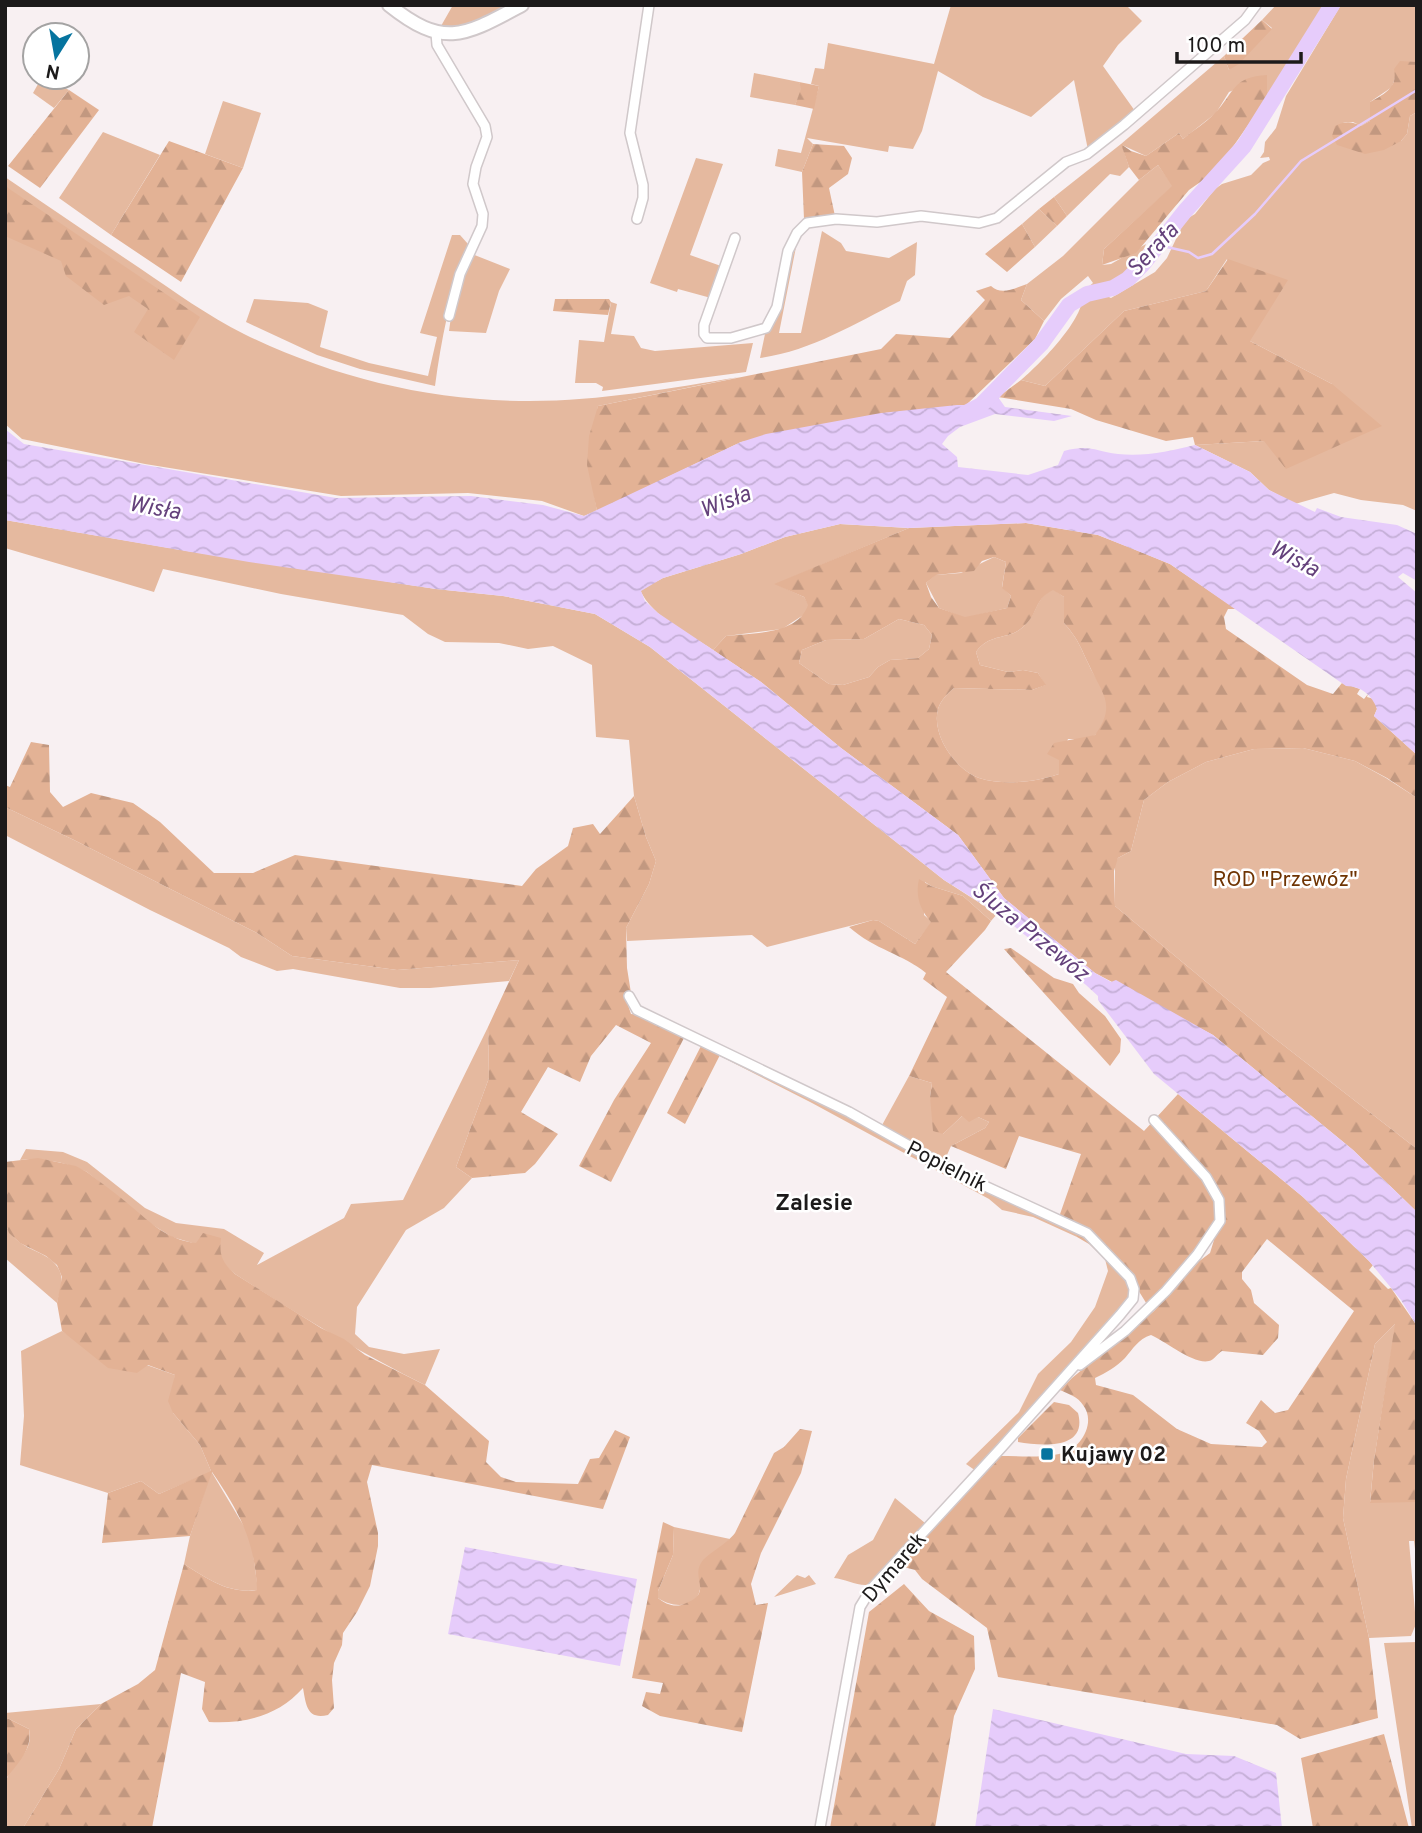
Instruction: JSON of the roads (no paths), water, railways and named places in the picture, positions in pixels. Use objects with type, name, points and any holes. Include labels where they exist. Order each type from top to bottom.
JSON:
[{"type":"street","points":[[389,5],[414,24],[436,33],[456,34],[522,5]]},
{"type":"street","points":[[637,219],[643,198],[643,185],[631,133],[649,5]]},
{"type":"street","points":[[735,238],[704,325],[707,338],[731,338],[762,329],[769,324],[777,307],[788,251],[797,233],[807,223],[836,219],[877,222],[921,216],[983,222],[1000,216],[1066,162],[1087,154],[1124,125],[1240,25],[1256,5]]},
{"type":"street","points":[[436,33],[437,46],[488,135],[474,184],[483,214],[482,226],[460,274],[449,316]]},
{"type":"street","name":"Popielnik","points":[[629,996],[637,1010],[849,1112],[961,1175],[1087,1233],[1130,1278],[1134,1289],[1133,1299],[1050,1392]]},
{"type":"street","points":[[1062,1379],[1125,1331],[1166,1291],[1197,1255],[1220,1221],[1221,1210],[1214,1189],[1154,1119]]},
{"type":"street","name":"Dymarek","points":[[820,1828],[860,1607],[871,1589],[1050,1392]]},
{"type":"water","points":[[998,397],[1005,407],[1072,416],[1054,421],[995,414],[960,427],[942,444],[957,457],[958,467],[1028,475],[1058,465],[1064,451],[1073,449],[1086,448],[1138,455],[1195,445],[1250,472],[1269,490],[1315,512],[1317,508],[1341,517],[1397,525],[1417,534],[1417,581],[1403,573],[1398,577],[1417,593],[1417,755],[1374,716],[1377,709],[1365,692],[1346,686],[1170,564],[1098,535],[1026,523],[909,528],[840,524],[785,537],[663,578],[641,591],[645,601],[658,613],[761,682],[841,748],[958,835],[1004,898],[1095,973],[1111,982],[1116,980],[1213,1035],[1353,1150],[1417,1212],[1417,1326],[1401,1300],[1369,1261],[1303,1197],[1154,1074],[1098,1000],[1098,996],[1086,985],[1003,917],[944,880],[650,647],[595,614],[503,596],[249,562],[5,520],[5,429],[24,444],[336,498],[471,496],[543,505],[584,516],[741,442],[766,434],[881,413],[981,405]]},
{"type":"water","points":[[465,1547],[637,1579],[620,1666],[448,1634]]},
{"type":"water","points":[[993,1709],[1186,1754],[1234,1756],[1276,1773],[1282,1828],[975,1828]]},
{"type":"waterway","name":"Serafa","points":[[964,414],[981,405],[1041,344],[1069,305],[1087,294],[1113,288],[1128,279],[1143,264],[1185,211],[1244,146],[1332,5]]},
{"type":"waterway","points":[[1158,245],[1189,252],[1198,258],[1212,254],[1255,214],[1301,161],[1417,90]]},
{"type":"place","name":"Kujawy 02","points":[[1047,1454]]},
{"type":"district","name":"Zalesie","points":[[814,1202]]},
{"type":"water label","name":"Wisła","points":[[725,501]]},
{"type":"water label","name":"Wisła","points":[[155,507]]},
{"type":"water label","name":"Wisła","points":[[1295,558]]},
{"type":"water label","name":"Śluza Przewóz","points":[[1031,931]]},
{"type":"park label","name":"ROD \"Przewóz\"","points":[[1285,879]]}]
